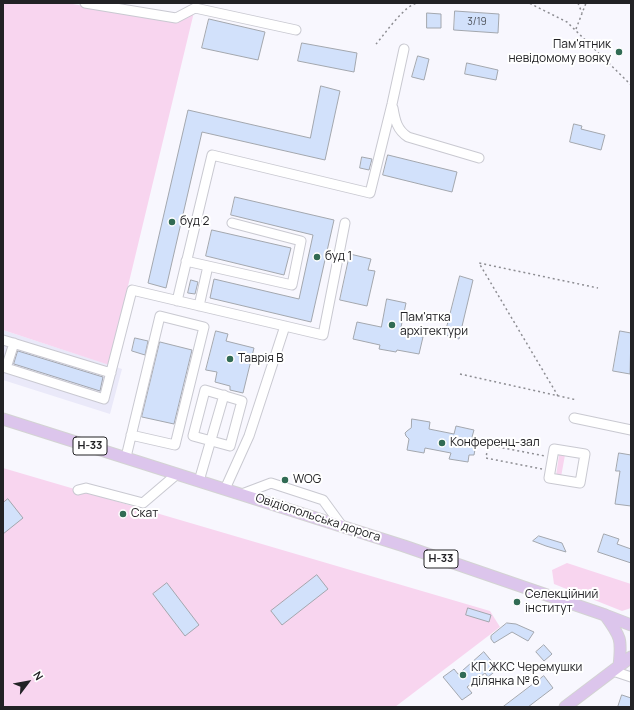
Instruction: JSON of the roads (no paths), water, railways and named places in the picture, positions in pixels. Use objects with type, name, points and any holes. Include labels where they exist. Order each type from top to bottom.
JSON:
[{"type":"main road","name":"Овідіопольська дорога","points":[[3,419],[404,546],[605,615],[626,619],[631,625]]},
{"type":"main road","points":[[605,615],[621,642],[621,649],[616,668]]},
{"type":"main road","points":[[565,707],[631,657]]},
{"type":"street","points":[[85,3],[176,18],[195,8],[296,30]]},
{"type":"street","points":[[177,301],[212,155],[370,194],[404,49]]},
{"type":"street","points":[[392,104],[396,122],[403,134],[408,137],[479,158]]},
{"type":"street","points":[[14,343],[5,368],[104,399],[132,290],[323,335],[345,223]]},
{"type":"street","points":[[186,261],[292,285],[301,241],[232,224]]},
{"type":"street","points":[[199,306],[208,266]]},
{"type":"street","points":[[126,457],[131,435],[160,316],[204,327],[175,445],[131,435]]},
{"type":"street","points":[[225,489],[249,436],[285,326]]},
{"type":"street","points":[[3,340],[111,373]]},
{"type":"street","points":[[205,390],[242,401],[239,413],[230,446],[193,436],[205,390]]},
{"type":"street","points":[[199,481],[224,395]]},
{"type":"street","points":[[239,413],[255,417]]},
{"type":"street","points":[[574,418],[631,430]]},
{"type":"street","points":[[554,449],[585,454],[580,483],[549,478],[553,458],[554,449]]},
{"type":"street","points":[[78,490],[86,488],[143,503],[177,474]]},
{"type":"street","points":[[242,494],[271,483],[323,500],[342,526]]},
{"type":"street","points":[[616,668],[631,677]]},
{"type":"place","name":"Пам'ятник невідомому вояку","points":[[619,52]]},
{"type":"place","name":"буд 2","points":[[172,222]]},
{"type":"place","name":"буд 1","points":[[317,257]]},
{"type":"place","name":"Пам'ятка архітектури","points":[[392,325]]},
{"type":"place","name":"Таврія В","points":[[230,359]]},
{"type":"place","name":"Конференц-зал","points":[[442,443]]},
{"type":"place","name":"WOG","points":[[285,480]]},
{"type":"place","name":"Скат","points":[[123,514]]},
{"type":"place","name":"Селекційний інститут","points":[[517,602]]},
{"type":"place","name":"КП ЖКС Черемушки ділянка № 6","points":[[463,675]]}]
